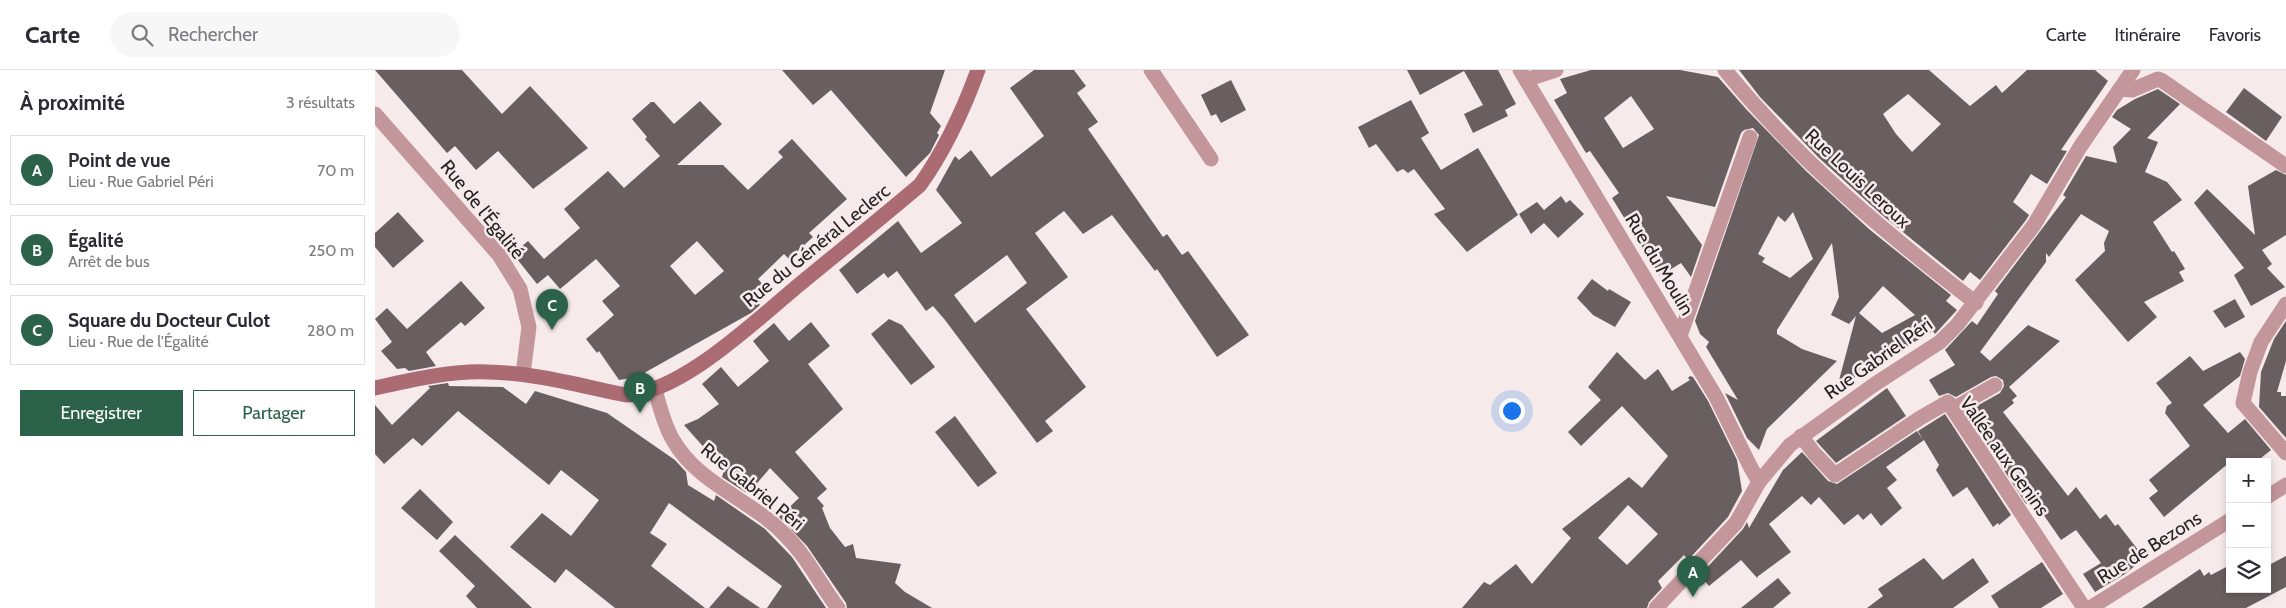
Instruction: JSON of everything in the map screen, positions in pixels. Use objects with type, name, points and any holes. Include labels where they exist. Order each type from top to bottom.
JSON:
[{"type":"street","name":"Rue du Général Leclerc","points":[[523,374],[626,395],[638,395],[655,390],[714,354],[920,185],[936,163],[965,106],[978,70]]},
{"type":"street","points":[[1151,70],[1211,158]]},
{"type":"street","points":[[1523,75],[1556,70]]},
{"type":"street","name":"Rue Louis Leroux","points":[[1725,70],[1807,162],[1895,241],[1976,303]]},
{"type":"street","name":"Rue Gabriel Péri","points":[[1656,608],[1736,523],[1759,482],[1790,445],[1875,384],[1940,342],[1957,326],[2034,225],[2080,147],[2133,70]]},
{"type":"street","name":"Rue du Moulin","points":[[1523,75],[1716,397],[1759,482]]},
{"type":"street","points":[[2120,89],[2132,90],[2158,79],[2161,80],[2286,166]]},
{"type":"street","name":"Rue de l'Égalité","points":[[375,114],[499,255],[521,289],[529,327],[523,374]]},
{"type":"street","points":[[1680,336],[1750,137]]},
{"type":"street","points":[[2286,304],[2261,342],[2250,372],[2243,402],[2286,453]]},
{"type":"street","points":[[375,388],[445,375],[487,372],[523,374]]},
{"type":"street","points":[[1953,409],[1995,385]]},
{"type":"street","name":"Rue Gabriel Péri","points":[[655,390],[667,428],[686,459],[715,484],[750,507],[782,532],[804,555],[838,608]]},
{"type":"street","name":"Vallée aux Genins","points":[[1801,436],[1835,475],[1920,418],[1948,402],[2084,608]]},
{"type":"street","points":[[2271,494],[2286,485]]},
{"type":"street","name":"Rue de Bezons","points":[[2089,608],[2226,522]]},
{"type":"building","points":[[375,70],[462,70],[502,114],[530,86],[588,148],[533,189],[498,151],[476,170],[455,146],[447,153]]},
{"type":"building","points":[[782,70],[945,70],[930,113],[941,126],[937,133],[939,135],[930,153],[906,177],[831,90],[813,105]]},
{"type":"building","points":[[1034,70],[1074,70],[1086,86],[1077,93],[1098,122],[1088,129],[1163,237],[1167,234],[1182,255],[1188,251],[1249,335],[1217,357],[1157,269],[1155,271],[1112,215],[1083,234],[1064,211],[1035,233],[1068,277],[1026,309],[1086,387],[1045,421],[1053,431],[1037,443],[945,320],[933,306],[926,311],[897,271],[888,278],[884,273],[857,294],[839,270],[898,221],[921,253],[962,223],[936,190],[955,156],[959,160],[971,150],[991,177],[1044,136],[1010,88]],"holes":[[[1007,255],[1027,283],[975,323],[954,295]]]},
{"type":"building","points":[[1407,70],[1498,70],[1516,104],[1505,110],[1508,116],[1473,133],[1464,114],[1483,105],[1464,71],[1420,95]]},
{"type":"building","points":[[1591,70],[1680,70],[1718,77],[1806,171],[1869,229],[1951,295],[1946,301],[1957,310],[1935,334],[1933,331],[1837,388],[1856,316],[1849,324],[1831,315],[1839,297],[1832,243],[1777,330],[1777,334],[1802,349],[1837,361],[1767,429],[1759,450],[1747,438],[1725,393],[1738,400],[1706,347],[1709,342],[1700,334],[1695,321],[1759,135],[1753,128],[1744,130],[1741,133],[1715,207],[1666,196],[1702,245],[1691,277],[1681,263],[1660,276],[1612,198],[1619,193],[1590,151],[1586,153],[1554,100],[1567,93],[1560,79]],"holes":[[[1631,96],[1654,129],[1623,148],[1604,118]],[[1793,212],[1813,259],[1790,278],[1762,262],[1765,258],[1758,254],[1778,216],[1785,222]],[[1883,286],[1915,315],[1882,333],[1859,313]]]},
{"type":"building","points":[[1739,70],[1929,70],[1970,106],[1996,85],[2002,93],[2027,70],[2095,70],[2108,81],[2061,150],[2067,151],[2047,184],[2031,174],[2013,202],[2029,215],[2026,220],[1980,280],[1970,272],[1963,281],[1882,215],[1819,158],[1760,97]],"holes":[[[1908,94],[1941,124],[1912,152],[1896,134],[1883,114]]]},
{"type":"building","points":[[1231,80],[1246,110],[1221,123],[1216,114],[1211,116],[1201,95]]},
{"type":"building","points":[[2244,88],[2282,117],[2266,141],[2226,112]]},
{"type":"building","points":[[2158,89],[2180,104],[2147,138],[2158,142],[2145,172],[2167,182],[2182,200],[2153,222],[2185,269],[2179,272],[2184,281],[2144,302],[2157,317],[2128,342],[2075,280],[2105,251],[2104,243],[2109,231],[2081,214],[2049,257],[2046,253],[2046,262],[1980,352],[1990,361],[2028,325],[2060,341],[2009,387],[2017,396],[2012,400],[2014,403],[2003,412],[2068,496],[2076,487],[2100,519],[2106,514],[2115,526],[2118,524],[2142,555],[2139,557],[2142,560],[2125,574],[2095,592],[2083,574],[2101,563],[2076,530],[2061,540],[2043,514],[2036,496],[2026,504],[1966,412],[2000,393],[2004,386],[2003,380],[1996,376],[1991,377],[1956,397],[1948,393],[1939,396],[1929,380],[1955,365],[1945,350],[1972,321],[1977,325],[1998,294],[1995,291],[2066,197],[2063,195],[2086,156],[2117,163],[2113,147],[2131,129],[2112,117],[2117,110],[2135,99]]},
{"type":"building","points":[[1411,100],[1429,133],[1421,138],[1441,170],[1478,148],[1518,215],[1467,252],[1434,214],[1445,209],[1414,169],[1408,173],[1403,169],[1397,172],[1376,144],[1369,148],[1358,127]]},
{"type":"building","points":[[700,101],[722,124],[677,165],[723,165],[748,190],[783,157],[778,152],[792,139],[847,199],[809,233],[813,237],[789,259],[784,254],[758,279],[769,292],[757,302],[760,305],[751,313],[637,377],[619,380],[599,351],[597,353],[586,339],[614,315],[602,301],[620,286],[596,259],[560,289],[548,275],[537,284],[513,254],[528,241],[544,259],[580,228],[564,209],[608,171],[624,188],[660,156],[645,139],[647,137],[632,119],[651,102],[654,102],[674,124]],"holes":[[[697,241],[724,271],[695,295],[670,266]]]},
{"type":"building","points":[[2276,170],[2286,175],[2286,235],[2262,250],[2272,264],[2267,268],[2285,287],[2251,306],[2234,275],[2244,268],[2194,203],[2207,189],[2255,235],[2248,186]]},
{"type":"building","points":[[1561,196],[1566,203],[1570,200],[1584,214],[1558,238],[1544,223],[1531,234],[1519,214],[1537,202],[1544,210]]},
{"type":"building","points":[[398,212],[424,241],[393,268],[375,247],[375,233]]},
{"type":"building","points":[[1592,279],[1608,291],[1609,289],[1631,302],[1615,327],[1593,315],[1577,298]]},
{"type":"building","points":[[461,281],[485,308],[465,326],[461,322],[426,352],[436,366],[409,371],[405,368],[397,369],[381,351],[392,342],[375,319],[387,308],[407,329]]},
{"type":"building","points":[[2235,299],[2245,317],[2225,328],[2213,311]]},
{"type":"building","points":[[889,319],[902,325],[935,367],[911,385],[871,334]]},
{"type":"building","points":[[2286,321],[2286,361],[2277,392],[2281,392],[2281,396],[2286,396],[2286,438],[2259,407],[2261,372],[2274,339]]},
{"type":"building","points":[[811,322],[830,346],[808,364],[843,409],[795,452],[827,489],[817,498],[824,506],[822,508],[830,528],[845,547],[853,544],[856,558],[901,564],[895,583],[905,592],[932,608],[847,608],[846,603],[807,546],[779,517],[799,498],[770,468],[748,494],[722,477],[724,470],[684,425],[698,419],[719,404],[702,384],[721,367],[738,387],[769,361],[753,341],[774,323],[789,341]]},
{"type":"building","points":[[1617,352],[1645,380],[1658,369],[1672,391],[1690,380],[1688,378],[1690,376],[1693,377],[1708,401],[1737,460],[1742,491],[1728,517],[1688,560],[1684,555],[1658,581],[1662,588],[1649,602],[1647,608],[1462,608],[1484,582],[1490,585],[1516,564],[1532,584],[1571,538],[1562,529],[1629,477],[1642,488],[1668,456],[1622,406],[1581,446],[1568,432],[1601,400],[1588,387]],"holes":[[[1628,505],[1658,534],[1627,565],[1598,538]]]},
{"type":"building","points":[[2240,352],[2245,359],[2240,376],[2203,405],[2228,433],[2245,419],[2271,450],[2261,458],[2226,458],[2226,465],[2164,517],[2149,498],[2158,491],[2149,480],[2190,446],[2165,413],[2167,406],[2172,403],[2156,383],[2190,356],[2203,371]]},
{"type":"building","points":[[448,383],[449,386],[503,387],[526,404],[535,391],[607,413],[675,460],[686,472],[688,485],[714,501],[716,495],[765,529],[792,557],[826,608],[767,608],[782,586],[669,503],[650,533],[667,544],[651,566],[705,608],[615,608],[566,569],[555,583],[510,547],[542,513],[571,536],[599,500],[561,470],[549,485],[458,411],[422,446],[413,438],[384,464],[375,454],[375,405],[392,425],[430,388],[428,386]]},
{"type":"building","points":[[1887,388],[1906,416],[1836,463],[1816,441]]},
{"type":"building","points":[[1945,414],[2011,515],[1999,525],[1998,523],[1993,527],[1967,487],[1953,497],[1936,470],[1939,465],[1924,440],[1886,467],[1897,480],[1887,488],[1902,508],[1881,526],[1871,513],[1863,520],[1858,514],[1844,525],[1819,497],[1811,505],[1802,496],[1769,524],[1791,552],[1757,577],[1758,579],[1741,560],[1709,586],[1700,575],[1743,529],[1747,522],[1749,528],[1783,470],[1802,452],[1828,481],[1837,484],[1917,431],[1923,440],[1918,431]]},
{"type":"building","points":[[955,416],[997,473],[978,487],[935,432]]},
{"type":"building","points":[[420,489],[453,522],[437,540],[401,508]]},
{"type":"building","points":[[455,535],[532,608],[477,608],[466,596],[475,586],[439,551]]},
{"type":"building","points":[[2286,556],[2286,587],[2246,608],[2142,608],[2200,569],[2204,576],[2209,572],[2211,575],[2226,567],[2226,593],[2271,593],[2271,564]]},
{"type":"building","points":[[1924,558],[1943,580],[1973,558],[1989,582],[1953,608],[1867,608],[1883,596],[1878,589]]},
{"type":"building","points":[[2042,562],[2063,594],[2041,608],[1999,608],[1991,596]]},
{"type":"building","points":[[1778,578],[1791,593],[1773,608],[1741,608]]},
{"type":"building","points":[[728,586],[760,608],[709,608]]},
{"type":"place","name":"Square du Docteur Culot","points":[[552,330]]},
{"type":"place","name":"Égalité","points":[[640,413]]},
{"type":"place","name":"Point de vue","points":[[1693,597]]}]
